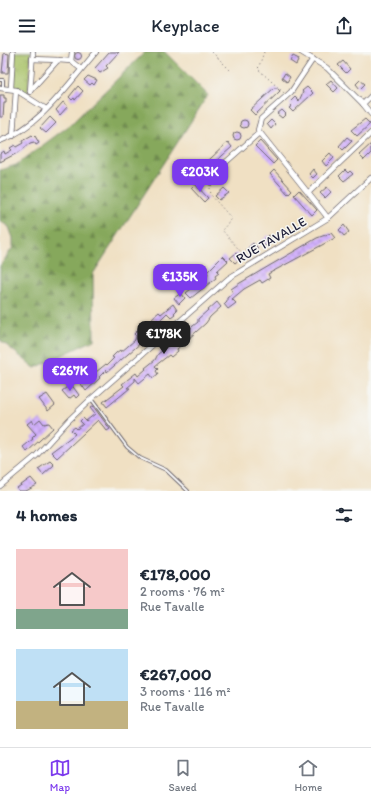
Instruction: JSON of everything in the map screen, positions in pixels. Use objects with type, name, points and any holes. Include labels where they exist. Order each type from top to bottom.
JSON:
[{"type":"street","points":[[13,52],[13,136]]},
{"type":"street","points":[[29,98],[32,52]]},
{"type":"street","points":[[71,61],[72,52]]},
{"type":"street","points":[[0,141],[13,136],[28,126],[46,110],[96,52]]},
{"type":"street","points":[[302,52],[327,68],[371,114]]},
{"type":"street","points":[[32,59],[71,61],[81,69]]},
{"type":"street","points":[[313,59],[287,96],[259,122],[259,133],[309,192],[328,218]]},
{"type":"street","points":[[30,91],[58,60]]},
{"type":"street","points":[[2,88],[13,89],[46,110]]},
{"type":"street","points":[[363,104],[371,96]]},
{"type":"street","points":[[309,192],[371,132]]},
{"type":"street","points":[[211,183],[217,170],[259,133]]},
{"type":"street","name":"RUE TAVALLE","points":[[0,486],[36,456],[68,421],[91,399],[229,278],[328,218],[371,178]]},
{"type":"lane","points":[[0,80],[4,80],[2,88]]},
{"type":"lane","points":[[91,399],[127,448],[145,461],[166,470],[188,491]]},
{"type":"path","points":[[212,52],[231,71]]},
{"type":"path","points":[[264,52],[258,69],[287,96]]},
{"type":"path","points":[[211,183],[211,195],[232,219],[222,230],[252,263]]},
{"type":"green space","points":[[14,52],[31,52],[28,93],[13,86]]},
{"type":"green space","points":[[145,52],[165,52],[208,95],[93,274],[94,340],[35,368],[0,340],[0,266],[13,247],[13,238],[9,227],[0,221],[0,170],[16,165],[70,125]]},
{"type":"building","points":[[78,52],[81,53],[81,59],[78,60],[75,59],[74,56],[75,53]]},
{"type":"building","points":[[109,52],[119,52],[106,66],[108,68],[100,73],[95,68]]},
{"type":"building","points":[[4,53],[9,54],[8,73],[2,73]]},
{"type":"building","points":[[293,56],[299,59],[296,65],[290,61]]},
{"type":"building","points":[[343,61],[350,69],[346,73],[338,65]]},
{"type":"building","points":[[285,73],[290,77],[287,82],[282,78]]},
{"type":"building","points":[[88,76],[97,80],[94,85],[92,83],[90,85],[84,80]]},
{"type":"building","points":[[331,80],[338,88],[334,92],[326,84]]},
{"type":"building","points":[[360,80],[365,84],[360,89],[356,84]]},
{"type":"building","points":[[78,86],[83,91],[75,100],[74,98],[72,100],[69,97]]},
{"type":"building","points":[[307,87],[313,93],[293,112],[289,108],[292,106],[289,103],[295,97],[299,101],[303,92],[302,91]]},
{"type":"building","points":[[274,88],[277,88],[280,91],[255,115],[250,110]]},
{"type":"building","points":[[0,95],[4,95],[4,98],[6,98],[3,117],[0,117]]},
{"type":"building","points":[[63,102],[68,106],[60,115],[56,110]]},
{"type":"building","points":[[282,110],[286,114],[282,118],[277,114]]},
{"type":"building","points":[[50,117],[56,123],[46,133],[40,128]]},
{"type":"building","points":[[365,119],[370,124],[357,136],[351,130]]},
{"type":"building","points":[[242,120],[246,120],[248,124],[246,128],[242,128],[240,126],[240,122]]},
{"type":"building","points":[[271,120],[275,124],[271,129],[267,124]]},
{"type":"building","points":[[237,132],[240,133],[240,139],[237,140],[234,139],[233,136],[234,133]]},
{"type":"building","points":[[32,135],[34,137],[35,136],[39,143],[36,145],[34,142],[30,143],[21,151],[0,162],[0,154],[4,151],[5,154],[12,150],[10,148],[15,145],[16,147],[23,143],[22,141]]},
{"type":"building","points":[[347,137],[352,141],[343,150],[339,146]]},
{"type":"building","points":[[260,141],[277,160],[273,164],[255,146]]},
{"type":"building","points":[[228,142],[232,147],[213,164],[209,160]]},
{"type":"building","points":[[371,144],[371,153],[364,160],[359,155]]},
{"type":"building","points":[[330,153],[334,158],[326,166],[322,161]]},
{"type":"building","points":[[203,165],[207,169],[199,176],[195,172]]},
{"type":"building","points":[[313,169],[317,174],[313,178],[309,174]]},
{"type":"building","points":[[274,170],[292,190],[288,194],[270,174]]},
{"type":"building","points":[[345,170],[348,173],[350,171],[353,174],[344,181],[339,176]]},
{"type":"building","points":[[195,184],[208,198],[204,202],[191,188]]},
{"type":"building","points":[[327,187],[331,192],[325,198],[320,193]]},
{"type":"building","points":[[224,188],[229,193],[219,200],[215,196]]},
{"type":"building","points":[[299,190],[317,210],[312,215],[294,195]]},
{"type":"building","points":[[344,225],[349,232],[344,236],[339,230]]},
{"type":"building","points":[[331,233],[335,238],[268,274],[270,278],[262,283],[260,280],[244,289],[232,299],[236,303],[228,309],[224,304],[227,301],[227,298],[233,293],[231,289],[240,283],[317,238]]},
{"type":"building","points":[[268,235],[272,240],[265,246],[261,242]]},
{"type":"building","points":[[253,243],[258,248],[251,255],[246,250]]},
{"type":"building","points":[[236,253],[241,258],[235,263],[230,258]]},
{"type":"building","points":[[223,256],[228,261],[217,271],[219,273],[215,276],[216,278],[191,298],[186,293],[208,274],[207,272]]},
{"type":"building","points":[[181,293],[185,298],[179,304],[174,298]]},
{"type":"building","points":[[217,302],[221,307],[206,323],[177,349],[178,351],[171,357],[169,355],[155,366],[158,369],[156,371],[158,374],[153,378],[150,374],[139,383],[135,378],[135,381],[127,388],[130,388],[107,407],[103,402],[124,386],[122,384],[136,373],[138,376],[146,369],[145,368],[155,360],[158,354],[198,322],[198,319]]},
{"type":"building","points":[[173,304],[177,310],[174,313],[175,314],[171,317],[167,313],[154,326],[156,328],[151,333],[148,328],[155,320],[152,318],[159,312],[161,314]]},
{"type":"building","points":[[139,329],[144,338],[140,341],[142,342],[107,372],[106,370],[86,391],[81,384],[106,364],[107,365],[114,358],[112,357],[116,353],[120,350],[121,352],[135,340],[136,336],[134,334]]},
{"type":"building","points":[[71,384],[79,395],[76,398],[74,395],[69,399],[62,391]]},
{"type":"building","points":[[47,394],[55,405],[48,411],[39,399]]},
{"type":"building","points":[[93,406],[110,429],[107,431],[98,420],[57,458],[51,452],[75,434],[71,430],[75,427],[77,429],[83,424],[80,421],[83,418],[86,421],[95,414],[90,408]]},
{"type":"building","points":[[40,419],[44,424],[49,423],[53,428],[27,452],[23,447],[33,439],[32,438],[36,434],[27,424],[32,420],[34,424]]},
{"type":"building","points":[[50,461],[54,465],[43,475],[38,469]]},
{"type":"building","points":[[31,478],[37,485],[26,491],[19,491],[17,488]]}]
